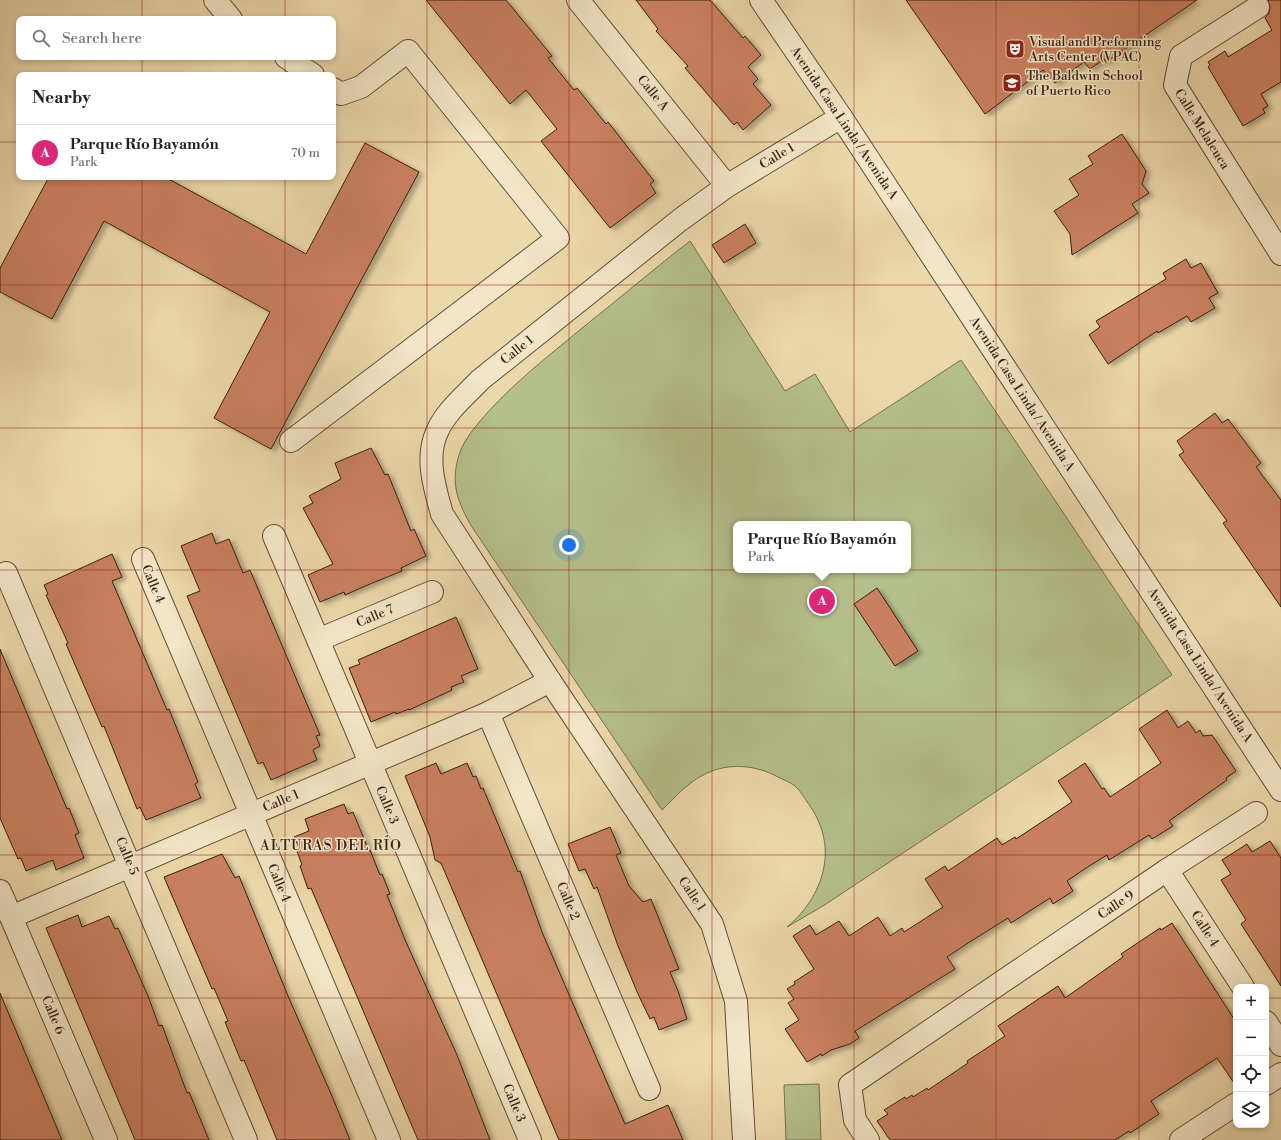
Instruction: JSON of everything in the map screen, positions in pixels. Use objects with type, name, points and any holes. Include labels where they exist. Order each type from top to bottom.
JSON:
[{"type":"street","points":[[215,0],[228,16]]},
{"type":"street","name":"Calle A","points":[[578,0],[727,186]]},
{"type":"street","name":"Avenida Casa Linda / Avenida A","points":[[761,0],[841,117],[1281,790]]},
{"type":"street","name":"Calle Melaleuca","points":[[1258,7],[1181,56],[1175,85],[1281,254]]},
{"type":"street","points":[[290,441],[558,238],[408,51],[361,87],[341,94],[336,90]]},
{"type":"street","points":[[290,60],[308,72]]},
{"type":"street","name":"Calle 1","points":[[744,1140],[736,1001],[712,924],[550,681],[442,514],[435,488],[431,463],[436,432],[451,410],[480,380],[670,227],[727,186],[841,117]]},
{"type":"street","name":"Calle 3","points":[[274,536],[530,1140]]},
{"type":"street","name":"Calle 4","points":[[143,559],[250,815],[389,1140]]},
{"type":"street","name":"Calle 5","points":[[6,573],[246,1140]]},
{"type":"street","name":"Calle 7","points":[[318,640],[432,592]]},
{"type":"street","name":"Calle 1","points":[[11,917],[488,713],[550,681]]},
{"type":"street","name":"Calle 2","points":[[488,713],[648,1089]]},
{"type":"street","name":"Calle 9","points":[[868,1140],[855,1120],[850,1084],[1167,870],[1256,813]]},
{"type":"street","name":"Calle 4","points":[[1167,870],[1241,984]]},
{"type":"street","name":"Calle 6","points":[[0,890],[106,1140]]},
{"type":"street","points":[[1269,1027],[1281,1045]]},
{"type":"street","points":[[1269,1082],[1281,1074]]},
{"type":"street","points":[[1181,1140],[1233,1106]]},
{"type":"green space","points":[[690,241],[785,391],[815,374],[850,432],[961,360],[1172,675],[823,906],[787,927],[800,915],[818,886],[823,871],[825,855],[824,838],[819,822],[801,793],[793,785],[769,773],[753,768],[736,766],[712,771],[698,778],[662,810],[472,527],[459,501],[455,484],[456,465],[461,449],[471,433],[487,413],[510,389]]},
{"type":"green space","points":[[819,1084],[821,1140],[786,1140],[784,1085]]},
{"type":"building","points":[[426,0],[506,0],[552,56],[548,58],[574,90],[577,88],[606,124],[608,122],[654,181],[650,184],[656,193],[610,228],[541,141],[557,129],[526,90],[510,104]]},
{"type":"building","points":[[636,0],[710,0],[743,38],[745,36],[761,55],[748,67],[758,79],[753,84],[771,105],[743,130],[737,122],[734,125],[685,68],[688,66],[656,31],[658,29]]},
{"type":"building","name":"Visual and Preforming Arts Center (VPAC)","points":[[906,0],[1197,0],[1106,62],[1104,59],[1090,69],[1084,62],[1055,83],[1043,70],[985,114]]},
{"type":"building","points":[[1268,0],[1281,0],[1281,82],[1261,94],[1268,106],[1263,109],[1265,113],[1243,126],[1208,67],[1210,65],[1208,62],[1225,51],[1228,57],[1272,30],[1265,18],[1269,13],[1270,7]]},
{"type":"building","points":[[1122,134],[1146,171],[1142,184],[1149,193],[1132,204],[1138,213],[1072,255],[1070,234],[1054,211],[1079,195],[1069,179],[1093,164],[1088,156]]},
{"type":"building","points":[[365,143],[419,172],[271,449],[214,418],[270,312],[104,221],[52,319],[0,292],[0,268],[47,180],[170,180],[306,254]]},
{"type":"building","points":[[745,224],[756,243],[724,263],[712,245]]},
{"type":"building","points":[[1186,259],[1191,268],[1201,263],[1218,293],[1209,298],[1215,308],[1191,322],[1187,316],[1158,333],[1157,331],[1108,364],[1089,335],[1100,327],[1096,321],[1166,279],[1163,273]]},
{"type":"building","points":[[1215,413],[1222,423],[1228,419],[1261,463],[1256,467],[1281,500],[1281,607],[1223,523],[1227,521],[1179,455],[1184,452],[1177,441]]},
{"type":"building","points":[[371,448],[385,475],[388,474],[411,531],[414,529],[426,556],[401,568],[402,571],[345,595],[344,592],[320,602],[308,575],[333,564],[303,508],[313,503],[309,496],[341,479],[335,463]]},
{"type":"building","points":[[212,533],[216,544],[229,539],[243,573],[250,570],[320,735],[316,736],[320,746],[313,750],[317,760],[271,780],[263,762],[258,764],[187,596],[200,591],[181,546]]},
{"type":"building","points":[[112,554],[122,577],[112,581],[167,710],[169,709],[198,782],[195,784],[201,798],[146,820],[140,807],[137,809],[104,726],[102,727],[66,644],[68,643],[46,595],[48,594],[44,585]]},
{"type":"building","points":[[877,588],[918,651],[895,666],[854,604]]},
{"type":"building","points":[[456,617],[478,669],[461,676],[464,682],[451,687],[452,690],[409,710],[396,714],[395,712],[371,722],[349,668],[360,664],[358,660]]},
{"type":"building","points":[[0,649],[67,809],[69,808],[79,833],[75,835],[84,858],[56,870],[53,860],[26,871],[21,858],[18,859],[0,818]]},
{"type":"building","points":[[1167,710],[1178,728],[1188,721],[1196,733],[1200,730],[1203,736],[1212,735],[1236,771],[1226,778],[1227,780],[1169,821],[1173,826],[1152,839],[1149,835],[1109,860],[1107,855],[1086,868],[1067,881],[1073,891],[1053,904],[1050,898],[1011,923],[1008,918],[968,943],[947,957],[955,969],[855,1031],[859,1038],[850,1044],[831,1050],[822,1056],[821,1054],[807,1062],[785,1029],[799,1020],[788,1003],[794,999],[787,989],[795,984],[794,982],[814,969],[793,936],[810,925],[816,935],[839,921],[849,936],[878,917],[890,936],[902,928],[904,932],[943,907],[925,879],[945,866],[948,871],[997,838],[1002,845],[1015,837],[1016,839],[1072,802],[1058,781],[1085,763],[1102,789],[1104,788],[1110,797],[1161,763],[1139,729]]},
{"type":"building","points":[[436,763],[441,774],[467,763],[473,777],[476,776],[481,789],[483,788],[518,872],[520,871],[542,932],[625,1124],[668,1105],[683,1140],[559,1140],[441,863],[435,860],[430,837],[405,776]]},
{"type":"building","points":[[344,804],[348,814],[353,812],[380,875],[382,874],[390,894],[387,895],[406,942],[457,1055],[490,1140],[418,1140],[311,888],[308,889],[300,866],[302,865],[297,851],[300,850],[294,837],[309,831],[305,819]]},
{"type":"building","points":[[610,827],[621,853],[616,855],[629,886],[643,902],[651,899],[679,969],[670,972],[687,1019],[659,1030],[654,1017],[650,1019],[638,994],[618,946],[597,887],[594,889],[585,869],[579,871],[568,844]]},
{"type":"building","points":[[1270,841],[1281,858],[1281,986],[1241,924],[1246,920],[1221,880],[1231,874],[1222,860],[1247,844],[1252,852]]},
{"type":"building","points":[[222,854],[235,878],[239,876],[288,996],[350,1140],[277,1140],[244,1060],[241,1061],[225,1022],[228,1021],[214,988],[212,989],[164,877]]},
{"type":"building","points":[[78,915],[82,927],[109,916],[115,929],[118,928],[148,996],[159,1026],[162,1025],[187,1093],[189,1092],[209,1140],[135,1140],[46,928]]},
{"type":"building","points":[[1172,923],[1233,1017],[1233,1082],[1217,1058],[1151,1101],[1159,1114],[1130,1133],[1129,1131],[1115,1140],[890,1140],[877,1121],[888,1114],[884,1110],[905,1097],[906,1099],[912,1095],[913,1097],[927,1088],[928,1090],[968,1063],[967,1061],[1005,1036],[998,1026],[1058,986],[1065,998],[1123,957],[1121,954],[1160,928],[1161,930]]},
{"type":"building","points":[[0,993],[62,1140],[0,1140]]},
{"type":"place","name":"Visual and Preforming Arts Center (VPAC)","points":[[1015,49]]},
{"type":"place","name":"The Baldwin School of Puerto Rico","points":[[1012,83]]},
{"type":"place","name":"Parque Río Bayamón","points":[[822,601]]},
{"type":"district","name":"ALTURAS DEL RÍO","points":[[331,846]]}]
